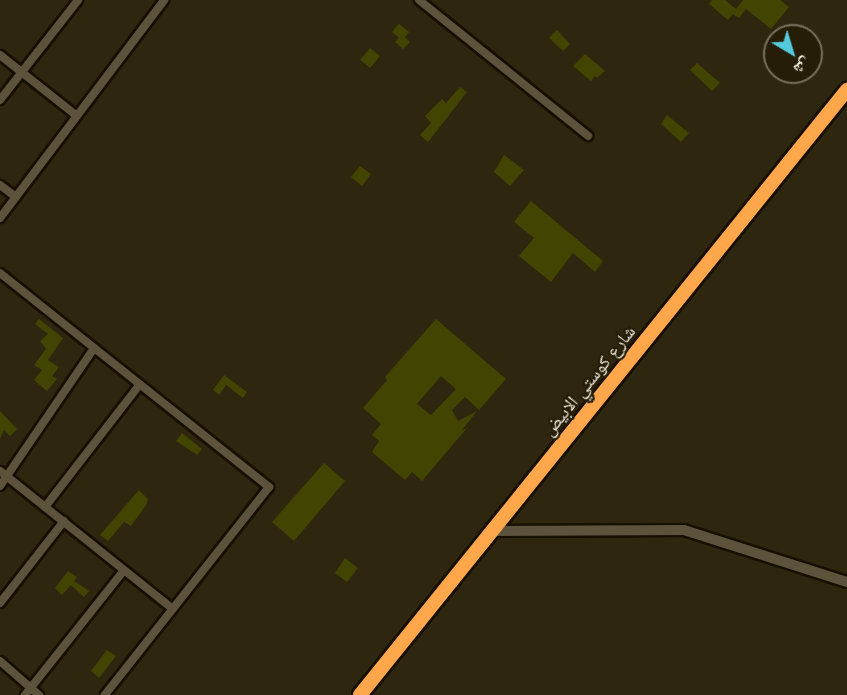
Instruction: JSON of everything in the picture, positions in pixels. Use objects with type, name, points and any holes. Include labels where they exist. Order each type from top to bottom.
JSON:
[{"type":"highway","name":"شارع كوستي الابيض","points":[[360,695],[847,90]]},
{"type":"street","points":[[0,100],[78,0]]},
{"type":"street","points":[[0,218],[164,0]]},
{"type":"street","points":[[419,0],[588,136]]},
{"type":"street","points":[[0,55],[77,116]]},
{"type":"street","points":[[0,185],[16,197]]},
{"type":"street","points":[[0,273],[268,487],[105,695]]},
{"type":"street","points":[[0,486],[94,348]]},
{"type":"street","points":[[45,507],[140,384]]},
{"type":"street","points":[[0,471],[173,609]]},
{"type":"street","points":[[0,603],[63,521]]},
{"type":"street","points":[[492,531],[684,530],[847,582]]},
{"type":"street","points":[[25,695],[124,570]]},
{"type":"street","points":[[0,661],[39,695]]},
{"type":"building","points":[[712,0],[725,0],[736,9],[743,0],[780,0],[789,7],[775,24],[765,24],[746,9],[739,18],[733,14],[728,20],[709,4]]},
{"type":"building","points":[[399,24],[409,32],[405,37],[410,42],[403,49],[395,42],[399,38],[392,32]]},
{"type":"building","points":[[557,30],[570,44],[563,51],[549,38]]},
{"type":"building","points":[[370,48],[380,56],[370,68],[360,60]]},
{"type":"building","points":[[585,54],[605,71],[591,81],[573,66]]},
{"type":"building","points":[[697,63],[720,83],[712,91],[690,70]]},
{"type":"building","points":[[460,87],[467,92],[428,142],[420,135],[431,123],[425,116],[442,99],[446,103]]},
{"type":"building","points":[[667,115],[689,133],[681,142],[661,124]]},
{"type":"building","points":[[504,155],[524,170],[510,186],[494,172]]},
{"type":"building","points":[[360,166],[371,174],[362,186],[351,177]]},
{"type":"building","points":[[531,201],[603,261],[595,272],[573,253],[551,282],[519,256],[534,238],[514,222]]},
{"type":"building","points":[[39,319],[63,338],[48,360],[59,367],[52,376],[57,379],[47,391],[34,380],[42,370],[34,365],[46,349],[40,341],[48,334],[35,324]]},
{"type":"building","points":[[436,319],[506,379],[479,410],[465,397],[452,410],[458,421],[477,411],[462,430],[467,428],[422,481],[412,472],[405,480],[372,452],[379,441],[372,435],[381,424],[363,408],[387,380],[385,377]],"holes":[[[441,376],[456,389],[431,415],[417,404]]]},
{"type":"building","points":[[224,375],[247,392],[243,398],[226,385],[219,395],[213,390]]},
{"type":"building","points":[[0,411],[17,429],[10,436],[4,430],[0,439]]},
{"type":"building","points":[[182,433],[202,449],[197,455],[176,441]]},
{"type":"building","points":[[324,463],[345,481],[294,541],[272,522]]},
{"type":"building","points":[[139,490],[148,499],[146,505],[131,526],[124,522],[108,541],[100,535]]},
{"type":"building","points":[[345,558],[358,568],[347,582],[335,573]]},
{"type":"building","points":[[68,571],[77,577],[74,581],[89,591],[84,597],[71,585],[62,595],[55,588]]},
{"type":"building","points":[[107,650],[116,656],[99,678],[91,671]]}]
